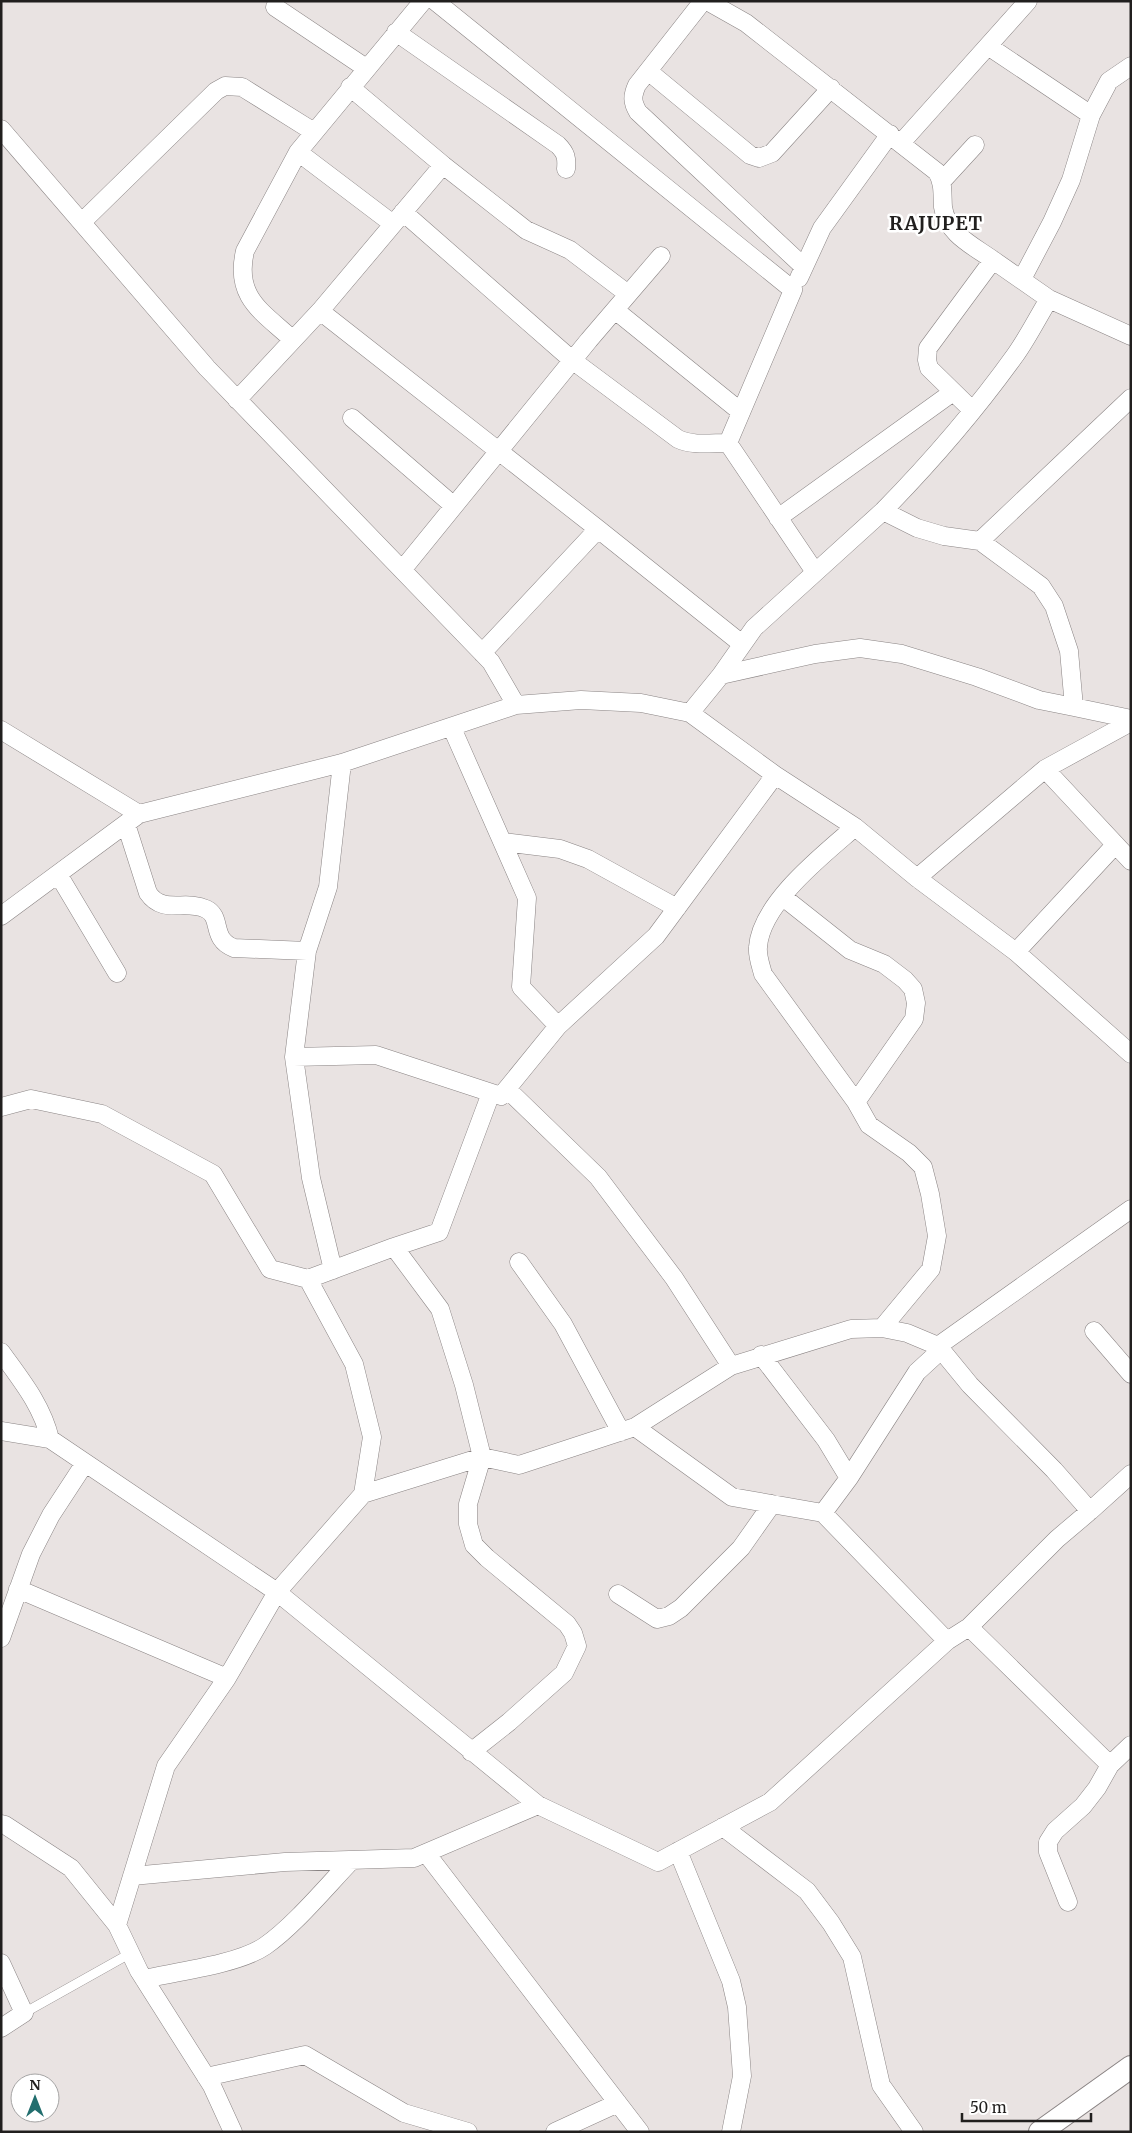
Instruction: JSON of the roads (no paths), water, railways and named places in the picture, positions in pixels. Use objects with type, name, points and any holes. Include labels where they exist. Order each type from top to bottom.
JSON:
[{"type":"street","points":[[435,1],[793,290]]},
{"type":"street","points":[[703,1],[648,71],[633,94],[633,103],[638,112],[804,267]]},
{"type":"street","points":[[707,1],[746,22],[937,172],[942,181],[943,207],[952,231],[1049,299],[1131,336]]},
{"type":"street","points":[[740,1],[746,22]]},
{"type":"street","points":[[728,444],[793,290],[822,228],[896,138],[988,46],[1028,1]]},
{"type":"street","points":[[293,340],[251,301],[244,286],[242,266],[245,251],[298,152],[396,32],[416,3]]},
{"type":"street","points":[[275,7],[366,68]]},
{"type":"street","points":[[396,32],[558,145],[565,152],[567,159],[566,169]]},
{"type":"street","points":[[988,46],[1091,115]]},
{"type":"street","points":[[648,71],[750,155],[759,158],[766,157],[772,152],[831,88]]},
{"type":"street","points":[[1022,279],[1052,222],[1071,180],[1091,115],[1109,81],[1128,72]]},
{"type":"street","points":[[82,222],[216,91],[224,86],[242,86],[314,132]]},
{"type":"street","points":[[350,87],[442,165],[526,230],[570,250],[628,294]]},
{"type":"street","points":[[1,129],[207,368],[482,653],[503,680],[516,705]]},
{"type":"street","points":[[942,181],[975,145]]},
{"type":"street","points":[[298,152],[398,218],[572,360],[678,439],[698,444],[728,444]]},
{"type":"street","points":[[237,400],[320,311],[442,165]]},
{"type":"street","points":[[402,570],[572,360],[661,256]]},
{"type":"street","points":[[972,410],[929,368],[926,360],[928,348],[993,260]]},
{"type":"street","points":[[690,713],[722,675],[754,628],[883,511],[912,481],[1017,353],[1049,299]]},
{"type":"street","points":[[615,310],[741,412]]},
{"type":"street","points":[[320,311],[598,528],[742,644]]},
{"type":"street","points":[[778,518],[953,392]]},
{"type":"street","points":[[980,541],[1131,398]]},
{"type":"street","points":[[352,418],[454,506]]},
{"type":"street","points":[[728,444],[815,572]]},
{"type":"street","points":[[883,511],[917,528],[944,536],[980,541],[1041,586],[1054,606],[1069,650],[1074,707]]},
{"type":"street","points":[[482,653],[598,528]]},
{"type":"street","points":[[722,675],[815,654],[860,648],[902,654],[977,677],[1039,700],[1131,721]]},
{"type":"street","points":[[1,916],[133,819],[342,763],[452,728],[516,705],[581,700],[641,703],[690,713],[775,775],[855,827],[917,878],[1016,952],[1131,1054]]},
{"type":"street","points":[[917,878],[1045,769],[1131,721]]},
{"type":"street","points":[[452,728],[527,898],[521,987],[558,1026]]},
{"type":"street","points":[[1,730],[133,819],[148,893],[154,902],[163,905],[195,905],[207,909],[214,916],[220,938],[224,944],[234,948],[307,951]]},
{"type":"street","points":[[333,1270],[311,1178],[294,1057],[307,951],[328,887],[342,763]]},
{"type":"street","points":[[1045,769],[1131,860]]},
{"type":"street","points":[[1,1107],[30,1099],[102,1114],[213,1174],[270,1269],[308,1279],[440,1232],[499,1091],[558,1026],[656,936],[775,775]]},
{"type":"street","points":[[855,827],[808,869],[769,913],[762,928],[758,949],[763,974],[856,1102],[869,1125],[910,1152],[923,1167],[937,1236],[931,1269],[882,1328]]},
{"type":"street","points":[[503,842],[560,849],[588,859],[677,908]]},
{"type":"street","points":[[1016,952],[1115,845]]},
{"type":"street","points":[[58,874],[116,973]]},
{"type":"street","points":[[783,897],[850,950],[884,964],[905,980],[912,989],[916,1003],[914,1018],[856,1102]]},
{"type":"street","points":[[294,1057],[376,1055],[499,1091],[598,1177],[674,1278],[731,1366]]},
{"type":"street","points":[[824,1513],[849,1478],[917,1372],[939,1348],[1131,1209]]},
{"type":"street","points":[[394,1247],[440,1309],[464,1386],[482,1457],[468,1504],[468,1524],[474,1545],[567,1624],[573,1633],[577,1646],[564,1673],[509,1722],[471,1752]]},
{"type":"street","points":[[520,1262],[563,1324],[628,1430],[732,1497],[824,1513],[947,1641]]},
{"type":"street","points":[[117,1925],[166,1766],[227,1678],[277,1592],[362,1494],[372,1437],[354,1364],[308,1279]]},
{"type":"street","points":[[362,1494],[482,1457],[520,1465],[628,1430],[731,1366],[761,1355],[851,1329],[882,1328],[907,1332],[939,1348],[970,1385],[1054,1470],[1090,1512]]},
{"type":"street","points":[[1094,1331],[1131,1374]]},
{"type":"street","points":[[1,1352],[35,1399],[45,1420],[50,1440]]},
{"type":"street","points":[[761,1355],[826,1440],[849,1478]]},
{"type":"street","points":[[1,1431],[50,1440],[277,1592],[538,1805],[658,1862],[770,1802],[947,1641],[969,1627],[1057,1539],[1131,1474]]},
{"type":"street","points":[[1,1638],[6,1606],[18,1589],[31,1554],[51,1515],[85,1463]]},
{"type":"street","points":[[618,1594],[657,1619],[669,1616],[681,1608],[741,1548],[772,1504]]},
{"type":"street","points":[[18,1589],[227,1678]]},
{"type":"street","points":[[969,1627],[1110,1765]]},
{"type":"street","points":[[1068,1902],[1048,1852],[1048,1842],[1055,1831],[1083,1806],[1097,1788],[1110,1765],[1131,1745]]},
{"type":"street","points":[[132,1876],[285,1862],[414,1858],[538,1805]]},
{"type":"street","points":[[3,1819],[72,1868],[117,1925],[144,1979],[206,2077],[233,2132]]},
{"type":"street","points":[[723,1827],[807,1891],[831,1923],[852,1956],[882,2085],[914,2132]]},
{"type":"street","points":[[678,1851],[731,1981],[737,2008],[742,2076],[731,2132]]},
{"type":"street","points":[[426,1853],[640,2132]]},
{"type":"street","points":[[144,1979],[238,1958],[265,1947],[294,1921],[352,1860]]},
{"type":"street","points":[[1,1963],[24,2013],[1,2028]]},
{"type":"street","points":[[206,2077],[305,2055],[404,2113],[468,2132]]},
{"type":"street","points":[[1049,2129],[1131,2068]]},
{"type":"street","points":[[555,2132],[618,2103]]},
{"type":"lane","points":[[24,2013],[131,1953]]},
{"type":"district","name":"RAJUPET","points":[[936,223]]}]
